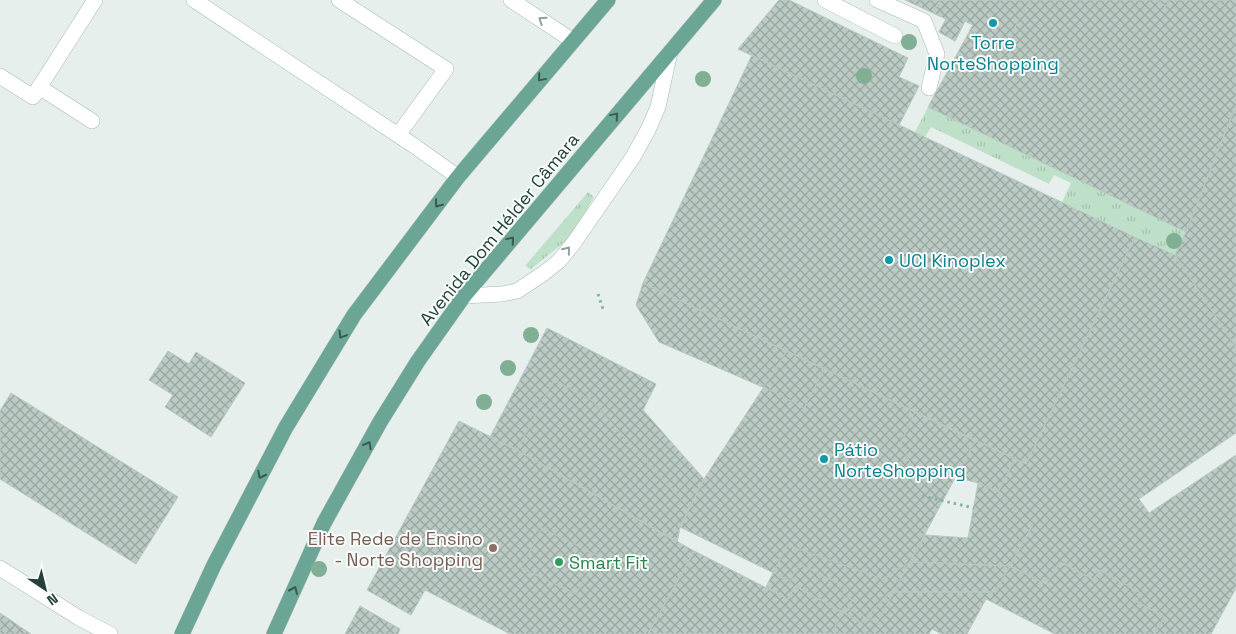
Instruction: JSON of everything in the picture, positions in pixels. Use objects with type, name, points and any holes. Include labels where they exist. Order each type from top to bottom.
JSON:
[{"type":"main road","points":[[182,634],[214,566],[286,427],[354,315],[458,177],[608,0]]},
{"type":"main road","name":"Avenida Dom Hélder Câmara","points":[[274,634],[324,523],[380,422],[418,361],[464,296],[714,0]]},
{"type":"street","points":[[0,76],[33,97],[95,0]]},
{"type":"street","points":[[194,0],[458,177]]},
{"type":"street","points":[[339,0],[446,69],[398,135]]},
{"type":"street","points":[[511,0],[573,41]]},
{"type":"street","points":[[825,0],[895,36]]},
{"type":"street","points":[[877,0],[924,22],[937,54],[929,88]]},
{"type":"street","points":[[464,296],[502,294],[517,291],[559,261],[573,244],[648,130],[658,106],[670,52]]},
{"type":"street","points":[[39,87],[92,121]]},
{"type":"street","points":[[0,568],[79,618],[110,634]]},
{"type":"path","points":[[598,294],[604,312]]},
{"type":"path","points":[[922,496],[974,508]]},
{"type":"green space","points":[[928,107],[1186,232],[1175,255],[1062,202],[1071,183],[1054,175],[1049,184],[931,127],[925,137],[915,132]]},
{"type":"green space","points":[[588,192],[594,197],[572,236],[531,269],[525,266]]},
{"type":"building","points":[[779,0],[789,0],[908,58],[899,77],[919,86],[899,125],[738,49]]},
{"type":"building","points":[[905,0],[1236,0],[1236,105],[1186,232],[928,107],[973,25],[965,21],[955,41],[939,32],[946,19]]},
{"type":"building","name":"Torre NorteShopping","points":[[940,0],[1030,0],[1003,48],[969,31],[973,25],[965,21],[955,41],[939,32],[946,19],[933,13]]},
{"type":"building","points":[[1154,0],[1169,0],[1166,6]]},
{"type":"building","points":[[1212,0],[1227,0],[1223,6]]},
{"type":"building","name":"UCI Kinoplex","points":[[752,55],[1135,237],[1026,464],[643,283]]},
{"type":"building","points":[[1236,105],[1236,347],[1175,255],[1186,232]]},
{"type":"building","points":[[1135,237],[1175,255],[1236,347],[1236,433],[1139,499],[1149,513],[1236,455],[1236,588],[1211,634],[1154,634],[1164,617],[1136,601],[1141,593],[1099,570],[1094,580],[1060,562],[1046,584],[1010,566],[1032,526],[998,492],[1015,459],[1026,464]]},
{"type":"building","points":[[643,283],[824,369],[804,408],[774,392],[659,342],[636,305]]},
{"type":"building","points":[[547,328],[656,384],[643,410],[704,479],[680,527],[677,542],[517,450],[490,437]]},
{"type":"building","points":[[168,351],[189,364],[196,352],[245,383],[211,437],[165,407],[173,395],[149,380]]},
{"type":"building","points":[[787,351],[975,441],[877,623],[848,609],[852,600],[842,595],[846,587],[799,564],[790,581],[680,527],[704,479]]},
{"type":"building","points":[[554,380],[591,400],[689,508],[680,527],[677,542],[517,450]]},
{"type":"building","points":[[11,393],[178,497],[136,564],[0,479],[0,411]]},
{"type":"building","points":[[915,412],[1015,459],[998,492],[978,483],[913,467],[900,445]]},
{"type":"building","points":[[459,421],[517,450],[694,551],[648,634],[510,634],[425,590],[411,615],[367,590]]},
{"type":"building","points":[[978,483],[998,492],[1032,526],[1010,566],[910,562],[925,535],[968,538]]},
{"type":"building","name":"Smart Fit","points":[[542,528],[598,556],[576,594],[521,568]]},
{"type":"building","points":[[787,545],[883,579],[910,562],[1010,566],[995,592],[889,592],[862,623],[795,586],[788,599],[766,587]]},
{"type":"building","points":[[694,551],[788,599],[795,586],[862,623],[889,592],[995,592],[1010,566],[1046,584],[1060,562],[1094,580],[1099,570],[1141,593],[1136,601],[1164,617],[1154,634],[1055,634],[986,599],[967,634],[941,634],[932,629],[929,634],[648,634]]},
{"type":"building","points":[[694,551],[788,599],[795,586],[843,612],[833,630],[844,634],[648,634]]},
{"type":"building","points":[[360,606],[400,629],[398,634],[345,634]]},
{"type":"building","points":[[0,613],[31,634],[0,634]]},
{"type":"place","name":"Torre NorteShopping","points":[[993,23]]},
{"type":"place","name":"UCI Kinoplex","points":[[889,260]]},
{"type":"place","name":"Pátio NorteShopping","points":[[824,459]]},
{"type":"place","name":"Elite Rede de Ensino - Norte Shopping","points":[[493,548]]},
{"type":"place","name":"Smart Fit","points":[[559,562]]}]
